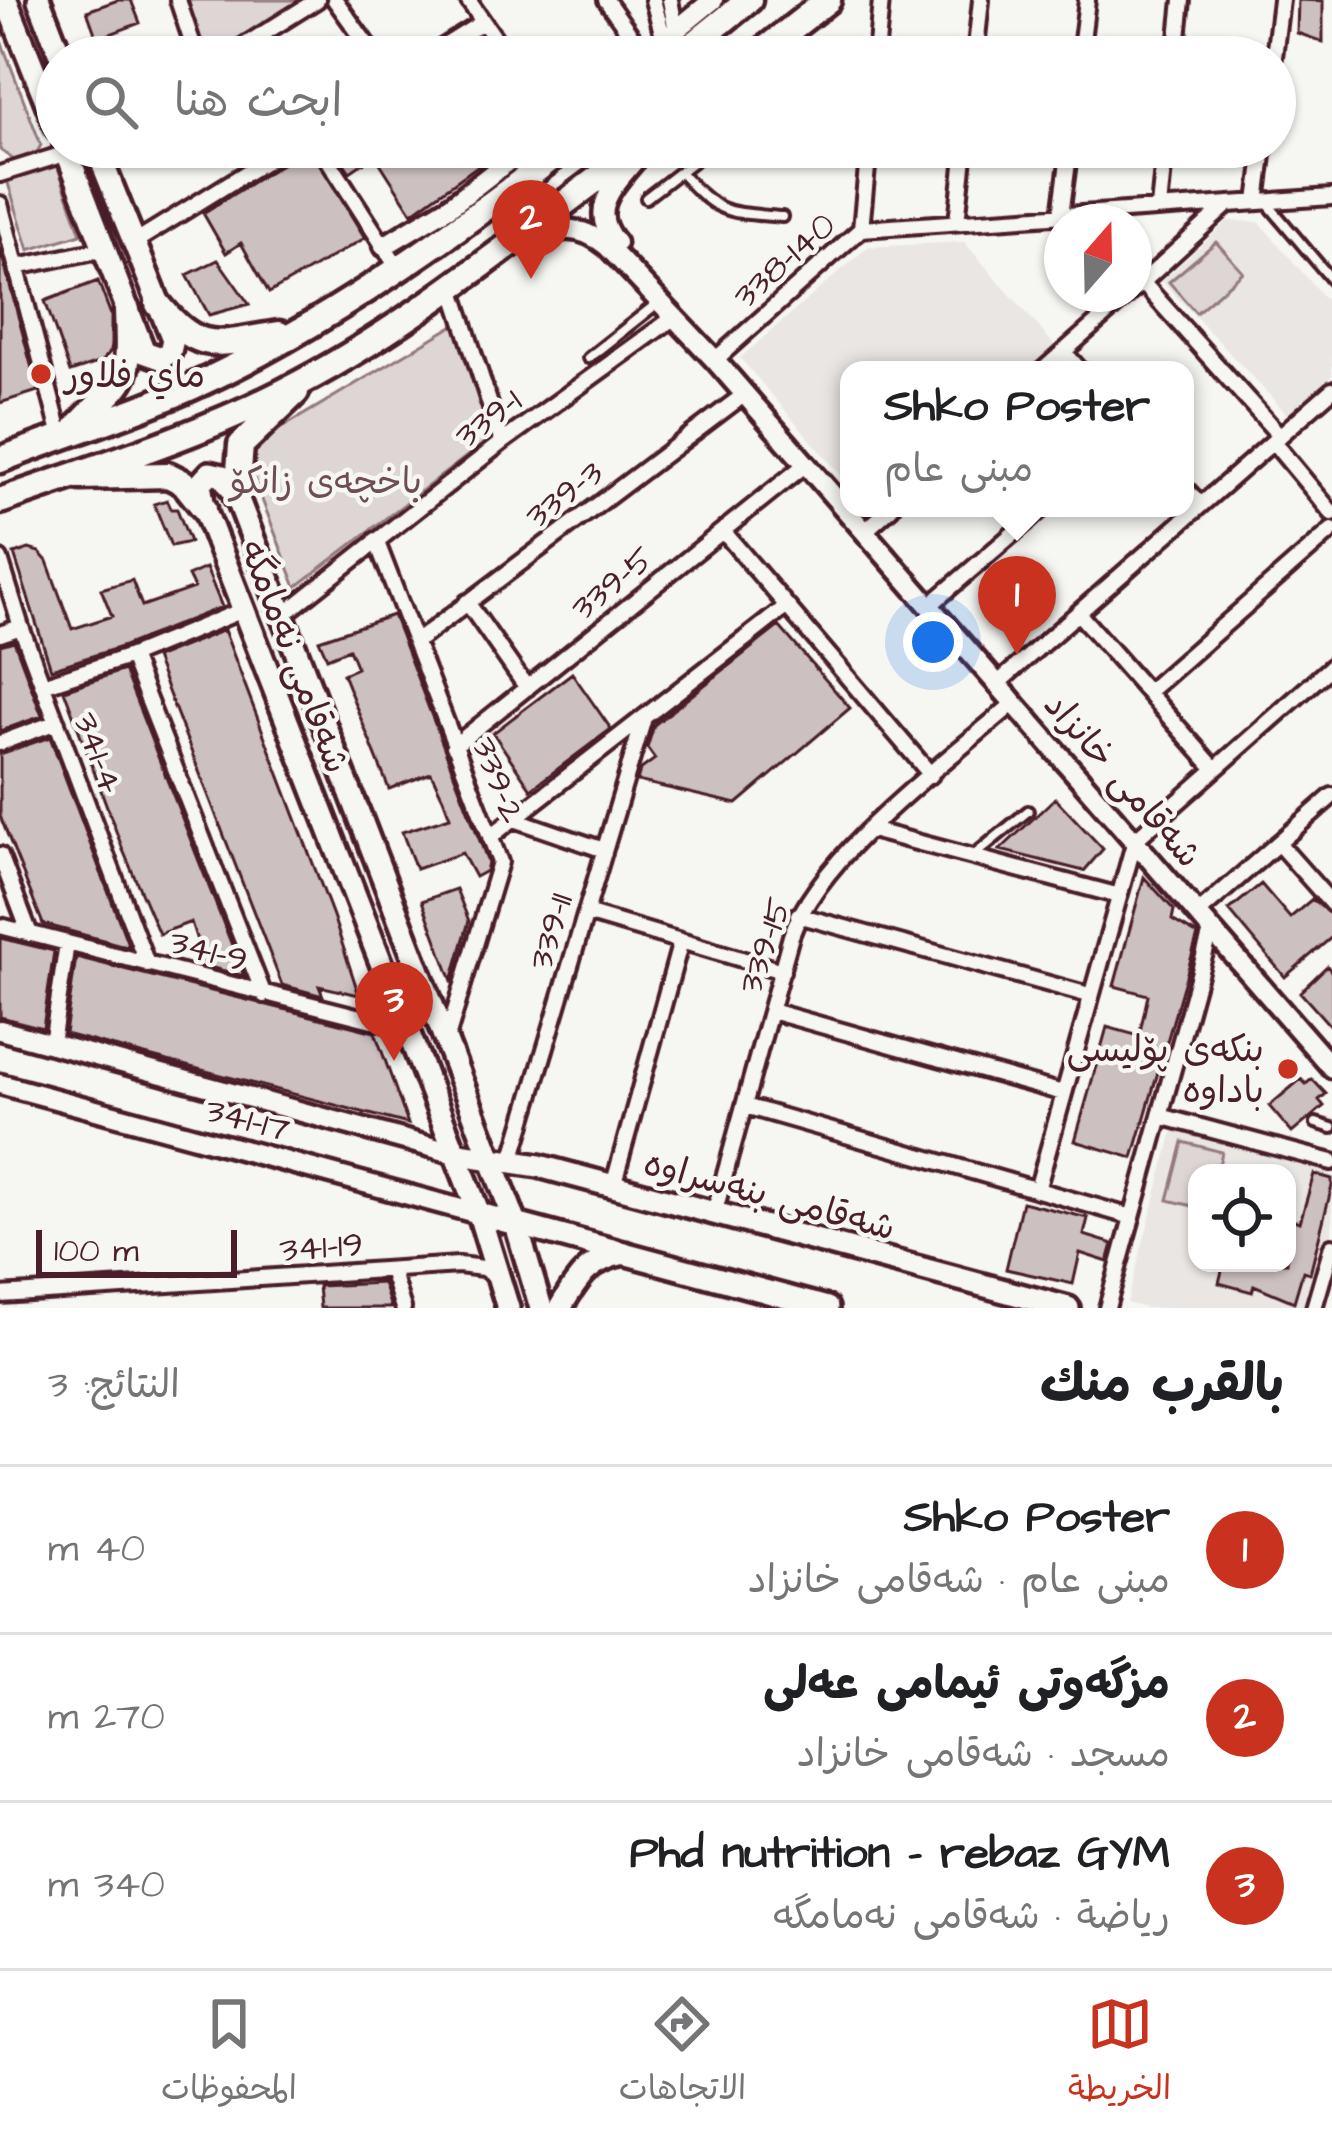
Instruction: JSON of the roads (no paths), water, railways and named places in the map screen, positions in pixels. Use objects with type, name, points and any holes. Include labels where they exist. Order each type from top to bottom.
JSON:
[{"type":"highway","points":[[684,36],[749,0]]},
{"type":"highway","points":[[782,36],[828,0]]},
{"type":"highway","points":[[0,460],[207,380],[300,331],[390,257],[511,190],[539,168]]},
{"type":"highway","points":[[0,501],[228,416],[309,378],[452,287],[614,168]]},
{"type":"highway","points":[[158,304],[185,334],[206,343],[300,331]]},
{"type":"highway","points":[[67,434],[126,376],[127,310]]},
{"type":"highway","points":[[237,497],[237,456],[242,442],[309,378]]},
{"type":"highway","points":[[67,477],[168,475],[186,485],[204,508]]},
{"type":"main road","points":[[6,0],[36,75]]},
{"type":"main road","points":[[39,0],[53,36]]},
{"type":"main road","points":[[73,168],[144,352],[161,358],[173,342],[104,168]]},
{"type":"main road","name":"شەقامی نەمامگە","points":[[508,1308],[479,1214],[204,508],[200,484],[212,472],[223,476],[237,497],[514,1221],[541,1308]]},
{"type":"main road","name":"شەقامی بنەسراوە","points":[[453,1153],[512,1160],[1068,1308]]},
{"type":"main road","points":[[479,1214],[827,1308]]},
{"type":"main road","points":[[560,1308],[591,1266],[603,1257],[629,1252]]},
{"type":"main road","points":[[969,1308],[976,1283]]},
{"type":"street","points":[[178,0],[190,36]]},
{"type":"street","points":[[260,36],[317,0]]},
{"type":"street","points":[[335,0],[361,36]]},
{"type":"street","points":[[468,0],[493,36]]},
{"type":"street","points":[[606,0],[630,36]]},
{"type":"street","points":[[653,0],[670,36]]},
{"type":"street","points":[[670,0],[673,36]]},
{"type":"street","points":[[679,36],[713,0]]},
{"type":"street","points":[[878,36],[881,0]]},
{"type":"street","points":[[977,36],[981,0]]},
{"type":"street","points":[[1083,36],[1087,0]]},
{"type":"street","points":[[1178,36],[1182,0]]},
{"type":"street","points":[[1277,36],[1281,0]]},
{"type":"street","points":[[461,36],[483,22]]},
{"type":"street","points":[[0,174],[36,161]]},
{"type":"street","points":[[134,243],[254,168]]},
{"type":"street","points":[[333,168],[390,257],[499,168]]},
{"type":"street","name":"شەقامی خانزاد","points":[[628,168],[608,195],[602,225],[840,503]]},
{"type":"street","points":[[861,229],[867,168]]},
{"type":"street","points":[[958,222],[963,168]]},
{"type":"street","points":[[1062,204],[1067,168]]},
{"type":"street","points":[[1159,208],[1164,168]]},
{"type":"street","points":[[1262,202],[1263,168]]},
{"type":"street","name":"338-140","points":[[1152,208],[1332,197]]},
{"type":"street","points":[[0,204],[67,434]]},
{"type":"street","points":[[1152,273],[1228,204]]},
{"type":"street","name":"338-140","points":[[715,360],[861,229],[1044,216]]},
{"type":"street","name":"شەقامی خانزاد","points":[[500,250],[559,228],[577,228],[607,246],[676,316]]},
{"type":"street","points":[[16,267],[104,249]]},
{"type":"street","points":[[452,287],[502,442]]},
{"type":"street","points":[[1152,307],[1276,439],[1332,512]]},
{"type":"street","points":[[1054,361],[1109,312]]},
{"type":"street","name":"339-1","points":[[282,616],[502,442],[676,316]]},
{"type":"street","points":[[1064,352],[1072,361]]},
{"type":"street","points":[[1194,511],[1332,390]]},
{"type":"street","name":"339-3","points":[[417,641],[745,394]]},
{"type":"street","name":"339-5","points":[[454,746],[806,464]]},
{"type":"street","points":[[1194,498],[1201,505]]},
{"type":"street","name":"شەقامی خانزاد","points":[[853,517],[1332,1068]]},
{"type":"street","points":[[865,531],[880,517]]},
{"type":"street","points":[[929,606],[1033,517]]},
{"type":"street","points":[[997,684],[1187,517]]},
{"type":"street","points":[[1148,692],[1332,530]]},
{"type":"street","points":[[723,531],[932,775]]},
{"type":"street","name":"339-2","points":[[376,541],[500,862],[446,1043]]},
{"type":"street","name":"341-4","points":[[0,559],[147,964]]},
{"type":"street","points":[[467,602],[527,688]]},
{"type":"street","points":[[490,837],[787,606]]},
{"type":"street","points":[[43,685],[243,610]]},
{"type":"street","points":[[1078,613],[1214,767]]},
{"type":"street","points":[[0,634],[21,627]]},
{"type":"street","points":[[130,656],[264,994]]},
{"type":"street","points":[[1037,1190],[1135,840],[1332,666]]},
{"type":"street","name":"339-15","points":[[714,1214],[798,915],[808,898],[872,830],[1014,704]]},
{"type":"street","name":"339-11","points":[[512,1160],[644,718]]},
{"type":"street","points":[[0,743],[57,722]]},
{"type":"street","points":[[1197,914],[1332,796]]},
{"type":"street","points":[[514,819],[604,850]]},
{"type":"street","points":[[872,830],[1116,895]]},
{"type":"street","points":[[1278,843],[1332,904]]},
{"type":"street","points":[[0,855],[29,934]]},
{"type":"street","points":[[586,913],[782,970]]},
{"type":"street","points":[[798,915],[1089,995]]},
{"type":"street","name":"341-9","points":[[0,926],[404,1028]]},
{"type":"street","points":[[1107,1308],[1211,931]]},
{"type":"street","points":[[613,1186],[681,941]]},
{"type":"street","points":[[52,1044],[67,943]]},
{"type":"street","points":[[771,1011],[1063,1093]]},
{"type":"street","name":"341-17","points":[[0,1030],[453,1153]]},
{"type":"street","name":"341-17","points":[[0,1084],[479,1214]]},
{"type":"street","points":[[746,1106],[1132,1217]]},
{"type":"street","points":[[1160,1116],[1332,1162]]},
{"type":"street","points":[[1314,1308],[1332,1246]]},
{"type":"street","name":"341-19","points":[[0,1295],[459,1265],[483,1268],[498,1278]]},
{"type":"street","points":[[392,1270],[403,1308]]},
{"type":"street","points":[[91,1289],[92,1308]]},
{"type":"lane","points":[[646,198],[685,168]]},
{"type":"lane","points":[[680,172],[706,201],[741,213],[782,217]]},
{"type":"lane","points":[[1262,202],[1332,280]]},
{"type":"lane","points":[[588,358],[661,301]]},
{"type":"lane","points":[[972,857],[1028,812]]},
{"type":"lane","points":[[1316,1123],[1332,1128]]},
{"type":"place","name":"مزگەوتی ئیمامی عەلی","points":[[531,279]]},
{"type":"place","name":"ماي فلاور","points":[[41,374]]},
{"type":"place","name":"Shko Poster","points":[[1017,655]]},
{"type":"place","name":"Phd nutrition - rebaz GYM","points":[[394,1061]]},
{"type":"place","name":"بنکەی پۆلیسی باداوە","points":[[1288,1069]]},
{"type":"park label","name":"باخچەی زانکۆ","points":[[326,480]]}]
